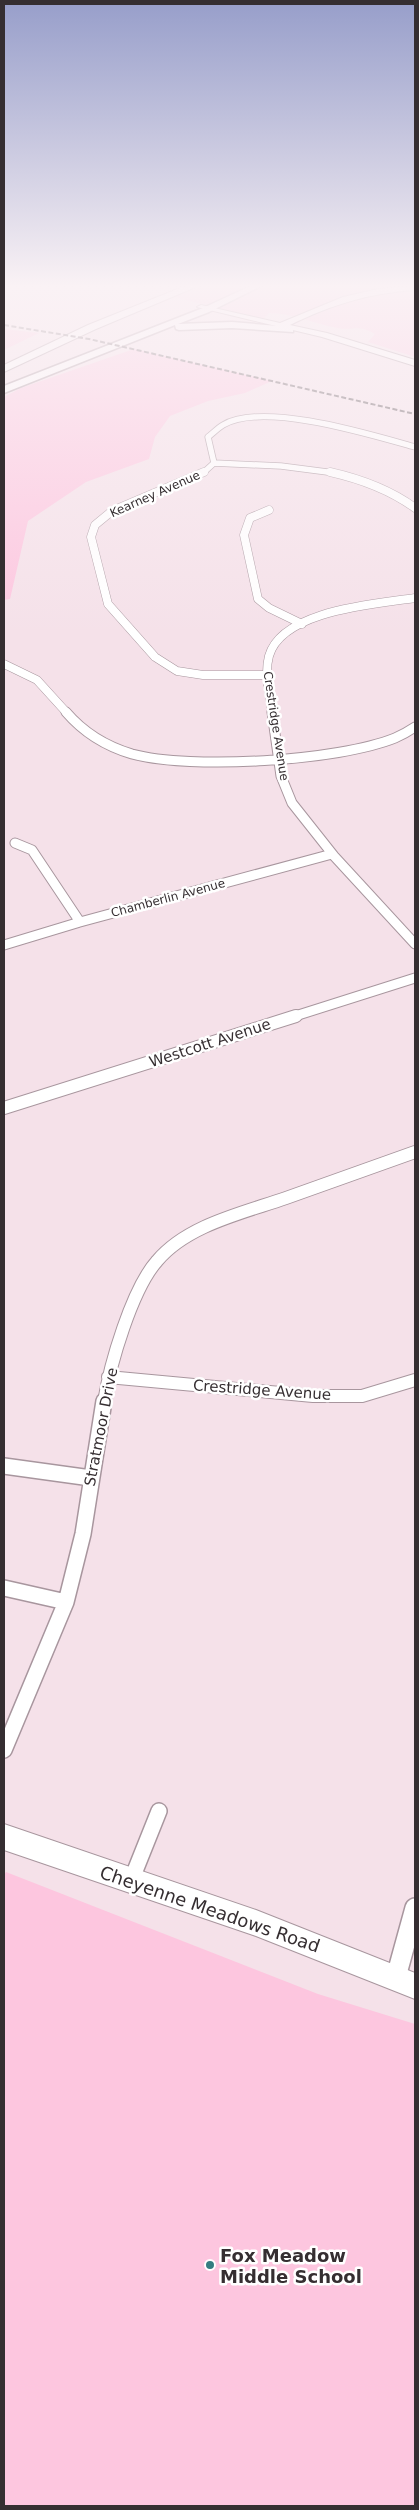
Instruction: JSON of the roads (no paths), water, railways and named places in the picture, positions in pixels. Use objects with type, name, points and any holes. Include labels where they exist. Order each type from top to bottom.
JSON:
[{"type":"main road","name":"Cheyenne Meadows Road","points":[[4,1837],[131,1882],[256,1923],[405,1982]]},
{"type":"street","points":[[415,447],[294,418],[262,417],[237,420],[212,431],[208,437],[214,463],[272,464],[340,475],[390,492],[415,508]]},
{"type":"street","name":"Kearney Avenue","points":[[214,463],[202,474],[112,511],[96,525],[91,537],[93,547],[108,604],[154,657],[177,671],[203,675],[267,675]]},
{"type":"street","points":[[269,510],[250,518],[244,535],[254,590],[258,599],[269,608],[302,624]]},
{"type":"street","name":"Crestridge Avenue","points":[[415,598],[335,612],[302,624],[272,646],[267,662],[267,675],[279,759],[288,796],[300,816],[332,854],[415,944]]},
{"type":"street","points":[[4,664],[22,671],[41,684],[80,730],[102,743],[150,758],[179,761],[279,759],[349,750],[390,739],[415,727]]},
{"type":"street","points":[[15,843],[32,850],[80,922]]},
{"type":"street","name":"Chamberlin Avenue","points":[[4,945],[80,922],[332,854]]},
{"type":"street","name":"Westcott Avenue","points":[[4,1108],[415,978]]},
{"type":"street","name":"Stratmoor Drive","points":[[4,1750],[66,1602],[83,1534],[108,1377],[140,1286],[157,1260],[183,1239],[216,1223],[415,1152]]},
{"type":"street","name":"Crestridge Avenue","points":[[108,1377],[313,1396],[362,1396],[415,1380]]},
{"type":"street","points":[[4,1466],[91,1478]]},
{"type":"street","points":[[4,1588],[66,1602]]},
{"type":"street","points":[[131,1882],[159,1811]]},
{"type":"street","points":[[405,1982],[415,1908]]},
{"type":"railway","points":[[359,401],[415,414]]},
{"type":"place","name":"Fox Meadow Middle School","points":[[210,2265]]}]
